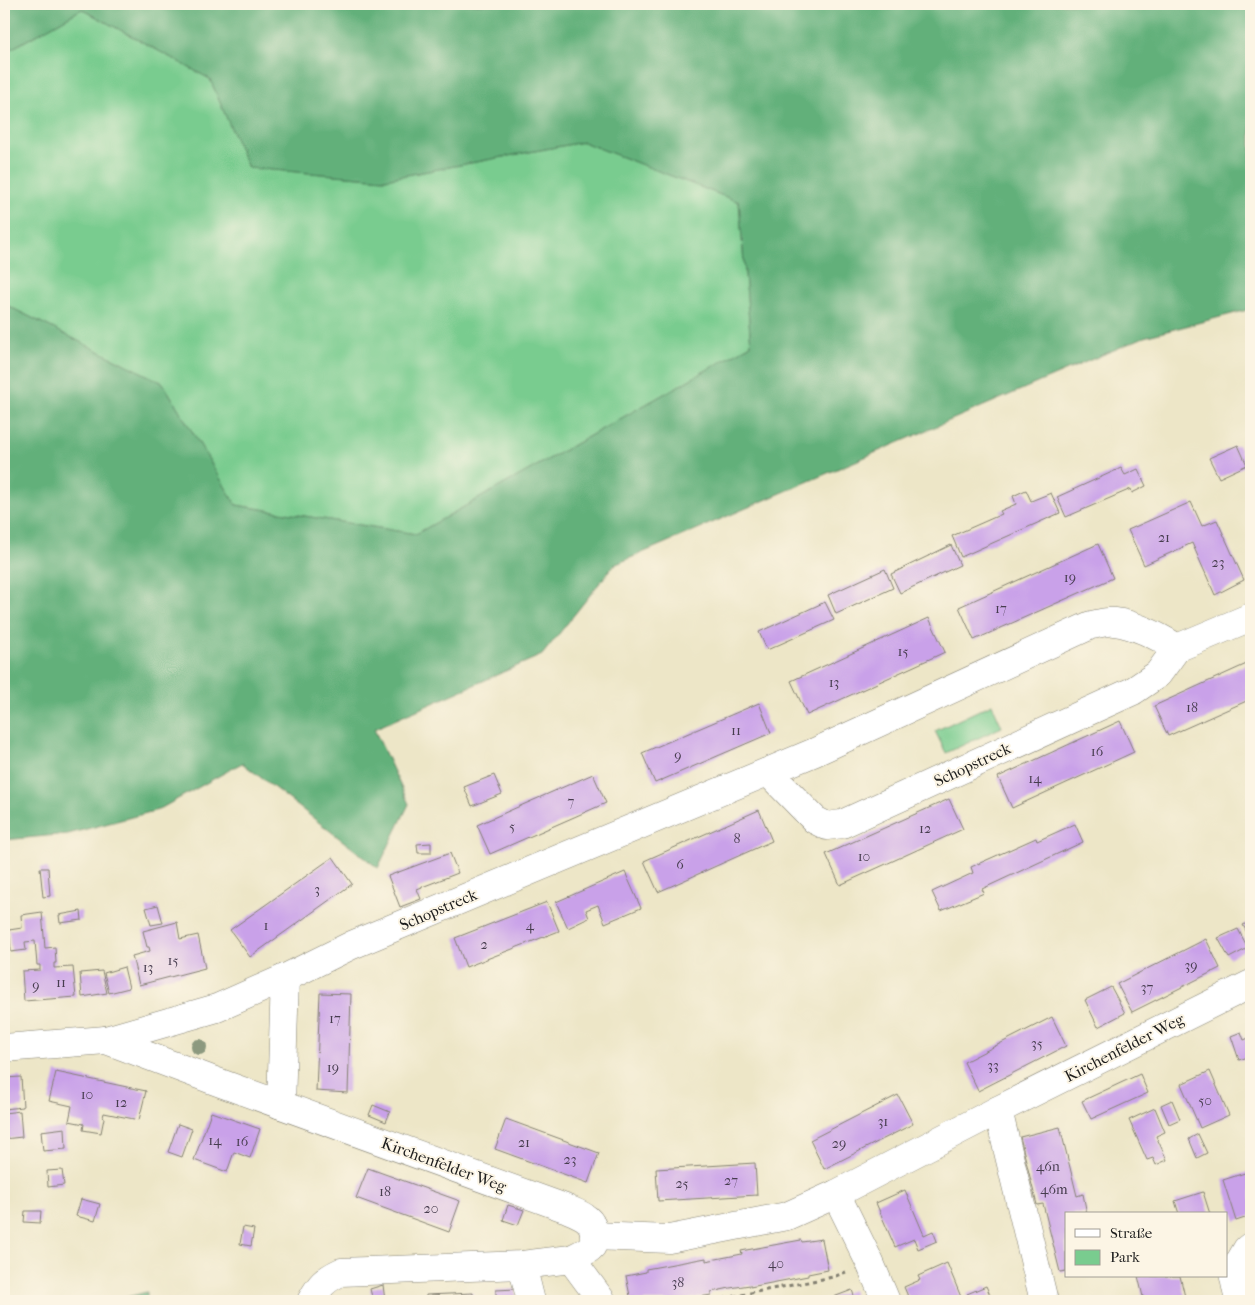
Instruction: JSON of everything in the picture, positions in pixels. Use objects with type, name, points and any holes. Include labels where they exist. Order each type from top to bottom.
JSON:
[{"type":"street","points":[[1177,648],[1251,617]]},
{"type":"street","name":"Schopstreck","points":[[106,1040],[216,1008],[352,945],[865,730],[1091,625],[1114,622],[1156,636],[1177,648],[1158,674],[1133,691],[842,824],[827,826],[815,820],[768,772]]},
{"type":"street","points":[[281,1105],[284,978]]},
{"type":"street","name":"Kirchenfelder Weg","points":[[4,1048],[106,1040],[578,1214],[587,1218],[593,1226],[594,1236],[669,1239],[787,1216],[836,1194],[998,1110],[1251,984]]},
{"type":"street","points":[[998,1110],[1044,1301]]},
{"type":"street","points":[[836,1194],[870,1263],[885,1299]]},
{"type":"street","points":[[311,1301],[327,1279],[341,1272],[522,1265],[571,1258],[581,1254],[592,1246],[594,1236]]},
{"type":"street","points":[[1239,1301],[1233,1273],[1247,1249],[1251,1246]]},
{"type":"street","points":[[571,1258],[602,1301]]},
{"type":"street","points":[[522,1265],[531,1301]]},
{"type":"path","points":[[710,1301],[833,1277],[870,1263]]},
{"type":"green space","points":[[4,4],[1251,4],[1251,309],[1144,337],[614,565],[542,655],[374,729],[409,804],[378,868],[242,763],[158,810],[68,834],[4,840],[4,304],[163,383],[236,505],[416,534],[751,345],[739,202],[583,142],[385,179],[248,168],[210,79],[82,9],[4,53]]},
{"type":"green space","points":[[82,9],[210,79],[248,168],[385,179],[583,142],[739,202],[751,345],[416,534],[236,505],[163,383],[4,304],[4,53]]},
{"type":"green space","points":[[992,704],[1002,727],[946,753],[935,731]]},
{"type":"green space","points":[[147,1292],[147,1301],[110,1301]]},
{"type":"building","points":[[1238,445],[1247,465],[1219,478],[1209,458]]},
{"type":"building","points":[[1121,468],[1125,475],[1138,469],[1146,486],[1132,493],[1131,489],[1066,517],[1057,497]]},
{"type":"building","points":[[1026,490],[1031,501],[1051,493],[1060,513],[961,557],[952,536],[1002,514],[1000,511],[1016,504],[1013,496]]},
{"type":"building","points":[[1191,502],[1202,526],[1217,520],[1244,580],[1215,595],[1192,543],[1144,565],[1128,530]]},
{"type":"building","points":[[1098,544],[1113,578],[974,640],[959,607]]},
{"type":"building","points":[[951,545],[960,565],[900,593],[891,574]]},
{"type":"building","points":[[885,569],[893,588],[836,614],[828,595]]},
{"type":"building","points":[[825,602],[834,620],[767,650],[759,632]]},
{"type":"building","points":[[929,618],[945,652],[807,715],[791,681]]},
{"type":"building","points":[[1251,662],[1251,699],[1168,736],[1154,706]]},
{"type":"building","points":[[759,703],[771,733],[655,783],[642,753]]},
{"type":"building","points":[[1120,721],[1134,752],[1012,808],[998,777]]},
{"type":"building","points":[[593,774],[606,803],[490,854],[477,825]]},
{"type":"building","points":[[494,775],[502,794],[472,806],[464,787]]},
{"type":"building","points":[[949,799],[963,829],[840,885],[826,854]]},
{"type":"building","points":[[759,810],[772,841],[658,892],[644,861]]},
{"type":"building","points":[[1075,824],[1083,842],[982,889],[984,893],[941,911],[932,892],[973,873],[971,867],[1036,838],[1037,841]]},
{"type":"building","points":[[431,843],[431,853],[418,853],[417,844]]},
{"type":"building","points":[[450,853],[458,873],[417,889],[421,899],[400,907],[388,876]]},
{"type":"building","points":[[333,857],[352,884],[250,957],[230,930]]},
{"type":"building","points":[[40,868],[48,868],[50,896],[43,897]]},
{"type":"building","points":[[625,872],[641,908],[605,923],[598,905],[586,910],[589,918],[568,928],[556,902]]},
{"type":"building","points":[[547,902],[559,931],[466,967],[455,938]]},
{"type":"building","points":[[158,905],[163,923],[151,925],[146,908]]},
{"type":"building","points":[[81,911],[82,920],[60,923],[59,915]]},
{"type":"building","points":[[42,912],[45,948],[55,947],[56,963],[54,963],[54,968],[73,967],[76,997],[24,1001],[22,971],[40,970],[40,965],[37,965],[35,941],[25,942],[26,950],[11,952],[9,930],[22,928],[21,915]]},
{"type":"building","points":[[1251,921],[1251,940],[1243,925]]},
{"type":"building","points":[[177,922],[180,939],[198,935],[205,968],[139,985],[132,956],[150,951],[149,947],[147,947],[143,931]]},
{"type":"building","points":[[1238,929],[1248,948],[1229,958],[1218,938]]},
{"type":"building","points":[[1206,939],[1220,968],[1132,1012],[1117,984]]},
{"type":"building","points":[[124,967],[129,988],[109,993],[104,973]]},
{"type":"building","points":[[102,971],[107,993],[82,997],[80,973]]},
{"type":"building","points":[[1111,987],[1125,1013],[1098,1027],[1085,1000]]},
{"type":"building","points":[[320,993],[351,994],[348,1093],[316,1091]]},
{"type":"building","points":[[1052,1017],[1066,1046],[978,1091],[964,1062]]},
{"type":"building","points":[[1241,1032],[1244,1040],[1251,1037],[1251,1056],[1239,1060],[1231,1036]]},
{"type":"building","points":[[1210,1071],[1229,1115],[1200,1128],[1181,1084]]},
{"type":"building","points":[[56,1072],[146,1091],[139,1120],[104,1113],[101,1133],[83,1130],[84,1124],[69,1121],[72,1106],[49,1101]]},
{"type":"building","points":[[1140,1074],[1148,1093],[1091,1119],[1082,1101]]},
{"type":"building","points":[[21,1077],[23,1107],[4,1109],[4,1078]]},
{"type":"building","points":[[898,1095],[913,1124],[824,1169],[810,1140]]},
{"type":"building","points":[[1172,1100],[1180,1119],[1169,1124],[1161,1105]]},
{"type":"building","points":[[373,1105],[390,1112],[386,1122],[369,1115]]},
{"type":"building","points":[[1155,1108],[1165,1132],[1156,1136],[1167,1160],[1156,1165],[1153,1158],[1147,1160],[1129,1120]]},
{"type":"building","points":[[20,1111],[22,1137],[4,1139],[4,1113]]},
{"type":"building","points":[[211,1112],[260,1129],[250,1158],[234,1152],[227,1172],[194,1160]]},
{"type":"building","points":[[506,1119],[599,1153],[588,1183],[495,1149]]},
{"type":"building","points":[[178,1124],[192,1129],[182,1157],[168,1152]]},
{"type":"building","points":[[1060,1127],[1077,1196],[1083,1194],[1087,1212],[1065,1212],[1065,1271],[1060,1272],[1043,1204],[1037,1205],[1020,1137]]},
{"type":"building","points":[[65,1128],[66,1149],[43,1151],[41,1131]]},
{"type":"building","points":[[1198,1134],[1207,1153],[1197,1158],[1189,1139]]},
{"type":"building","points":[[755,1163],[757,1195],[658,1201],[656,1169]]},
{"type":"building","points":[[368,1168],[460,1201],[449,1232],[356,1198]]},
{"type":"building","points":[[62,1170],[64,1185],[48,1187],[47,1171]]},
{"type":"building","points":[[1251,1171],[1251,1216],[1236,1221],[1223,1180]]},
{"type":"building","points":[[905,1190],[924,1235],[933,1231],[937,1241],[918,1249],[914,1239],[895,1247],[876,1203]]},
{"type":"building","points":[[1203,1192],[1209,1212],[1178,1212],[1175,1201]]},
{"type":"building","points":[[81,1199],[100,1204],[95,1221],[76,1216]]},
{"type":"building","points":[[508,1205],[524,1210],[518,1225],[503,1220]]},
{"type":"building","points":[[25,1211],[41,1211],[40,1223],[24,1222]]},
{"type":"building","points":[[243,1227],[254,1229],[251,1246],[240,1244]]},
{"type":"building","points":[[822,1239],[828,1270],[808,1274],[808,1276],[750,1287],[750,1285],[730,1288],[711,1292],[711,1295],[678,1301],[631,1301],[626,1276],[646,1272],[646,1269],[706,1258],[706,1261],[742,1254],[741,1251],[801,1240],[802,1242]]},
{"type":"building","points":[[947,1263],[961,1297],[952,1301],[910,1301],[904,1287],[920,1280],[918,1276]]},
{"type":"building","points":[[1138,1278],[1180,1278],[1186,1301],[1144,1301]]},
{"type":"building","points":[[383,1285],[385,1301],[373,1301],[370,1289]]},
{"type":"building","points":[[986,1286],[991,1297],[980,1301],[970,1301],[967,1294]]},
{"type":"building","points":[[516,1289],[516,1301],[496,1301],[496,1290]]},
{"type":"building","points":[[852,1290],[856,1301],[832,1301],[831,1298]]},
{"type":"building","points":[[473,1293],[473,1301],[426,1301],[426,1295]]}]
